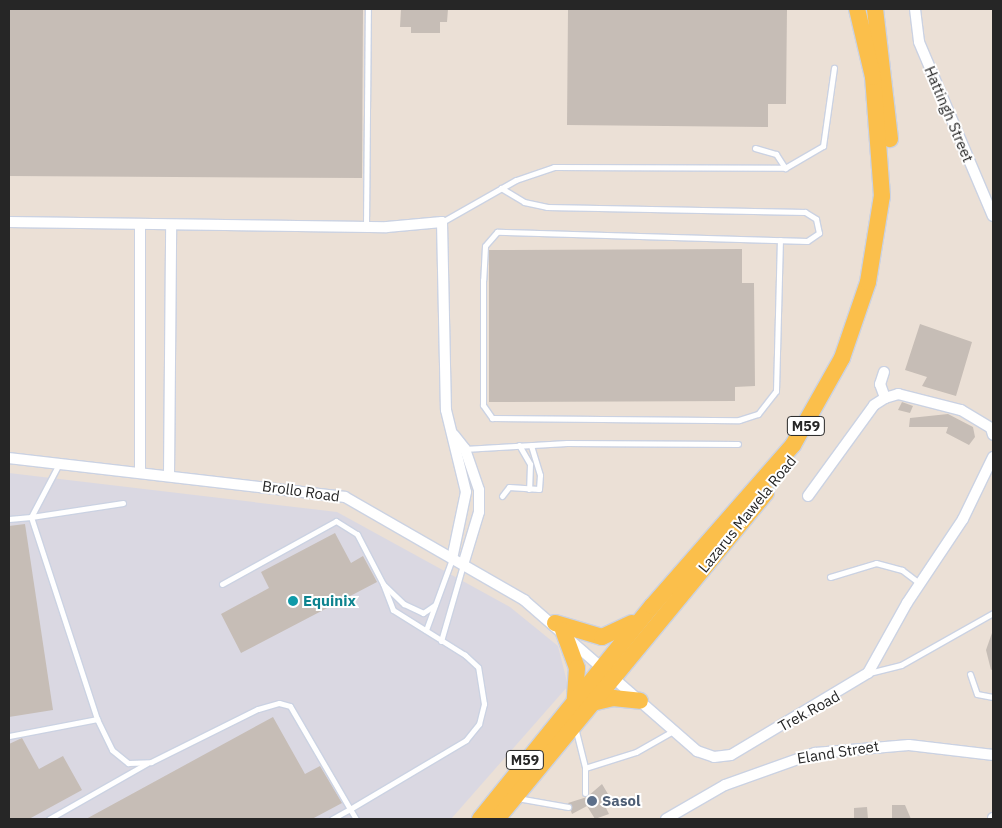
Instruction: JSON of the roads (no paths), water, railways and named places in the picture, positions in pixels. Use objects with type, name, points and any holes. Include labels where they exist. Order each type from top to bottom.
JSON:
[{"type":"main road","name":"Lazarus Mawela Road","points":[[497,819],[592,703],[609,671],[652,606],[793,445],[825,394],[858,314],[878,233],[882,177],[873,77],[857,9]]},
{"type":"main road","name":"Lazarus Mawela Road","points":[[609,671],[803,445],[856,344],[876,282],[889,204],[889,103],[876,13]]},
{"type":"main road","points":[[559,627],[584,634],[609,636],[652,606]]},
{"type":"main road","points":[[559,627],[577,668],[573,703]]},
{"type":"main road","name":"M59","points":[[480,819],[573,703],[609,671]]},
{"type":"main road","points":[[592,703],[620,698],[640,701]]},
{"type":"street","name":"Hattingh Street","points":[[915,9],[919,42],[993,216]]},
{"type":"street","points":[[9,222],[366,227],[442,222],[444,393],[454,435],[454,451],[466,504],[452,559]]},
{"type":"street","points":[[140,225],[140,472]]},
{"type":"street","points":[[169,475],[171,225]]},
{"type":"street","points":[[884,372],[880,384],[885,398]]},
{"type":"street","points":[[808,496],[874,405],[885,398],[898,394],[961,410],[991,428],[993,435]]},
{"type":"street","points":[[454,435],[465,449],[476,476],[480,504],[464,565]]},
{"type":"street","name":"Trek Road","points":[[609,671],[673,730],[706,756],[731,754],[868,673],[919,583],[962,519],[993,457]]},
{"type":"street","name":"Brollo Road","points":[[9,458],[341,495],[524,600],[559,627],[609,671]]},
{"type":"street","name":"Eland Street","points":[[666,819],[725,785],[815,753],[909,745],[993,755]]},
{"type":"lane","points":[[366,227],[368,9]]},
{"type":"lane","points":[[442,222],[501,188],[554,167],[785,168],[823,146],[834,68]]},
{"type":"lane","points":[[755,148],[776,154],[785,168]]},
{"type":"lane","points":[[501,188],[524,202],[547,207],[795,211],[816,219],[819,233],[813,241],[519,230],[493,234],[485,246],[483,280],[485,411],[499,419],[754,416],[776,391],[780,240]]},
{"type":"lane","points":[[454,451],[519,445],[738,444]]},
{"type":"lane","points":[[519,445],[530,464],[529,488]]},
{"type":"lane","points":[[502,496],[509,488],[539,489],[540,475],[531,445]]},
{"type":"lane","points":[[60,464],[31,517],[97,719],[118,758],[139,764],[151,762]]},
{"type":"lane","points":[[9,519],[123,503]]},
{"type":"lane","points":[[222,584],[336,521],[357,534],[383,584],[393,610],[426,630],[478,667],[484,704],[479,724],[466,740],[332,819]]},
{"type":"lane","points":[[426,630],[452,559]]},
{"type":"lane","points":[[830,577],[876,563],[902,570],[919,583]]},
{"type":"lane","points":[[442,642],[464,565]]},
{"type":"lane","points":[[383,584],[415,612],[423,613],[435,605]]},
{"type":"lane","points":[[868,673],[901,665],[993,613]]},
{"type":"lane","points":[[970,674],[977,694],[993,697]]},
{"type":"lane","points":[[49,819],[151,762],[258,709],[279,703],[296,711],[356,819]]},
{"type":"lane","points":[[9,736],[97,719]]},
{"type":"lane","points":[[578,720],[576,742],[585,768],[585,794]]},
{"type":"lane","points":[[585,768],[636,752],[673,730]]},
{"type":"lane","points":[[514,797],[568,807]]},
{"type":"place","name":"Equinix","points":[[293,601]]},
{"type":"place","name":"Sasol","points":[[592,801]]}]
